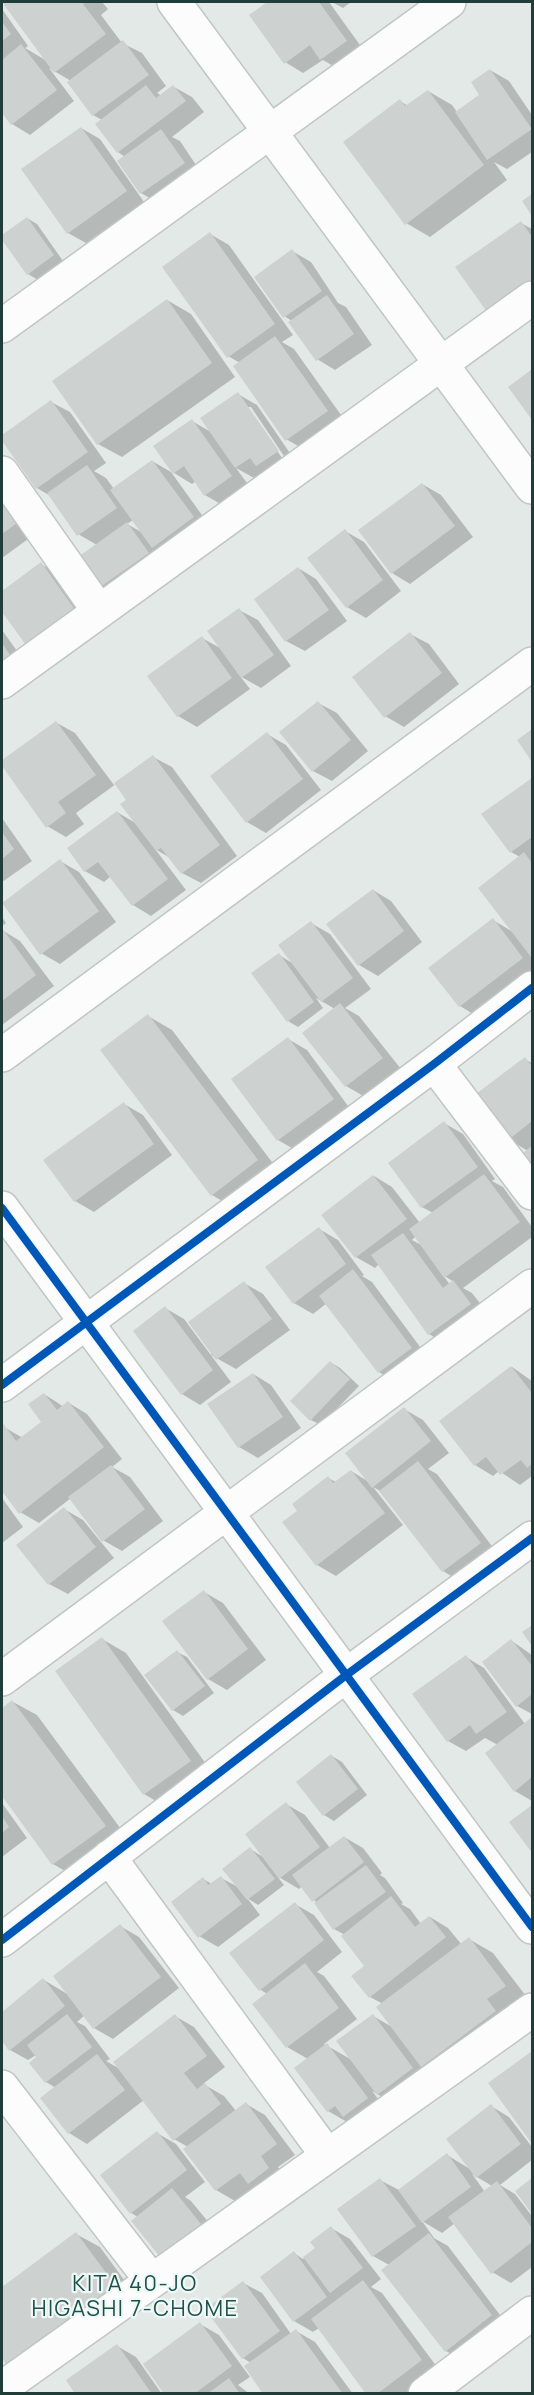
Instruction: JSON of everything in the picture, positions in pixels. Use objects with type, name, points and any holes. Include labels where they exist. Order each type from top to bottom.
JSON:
[{"type":"street","points":[[174,2],[532,487]]},
{"type":"street","points":[[2,326],[449,2]]},
{"type":"street","points":[[2,682],[532,298]]},
{"type":"street","points":[[2,472],[99,611]]},
{"type":"street","points":[[2,1055],[532,664]]},
{"type":"street","points":[[2,1385],[434,1064],[532,988]]},
{"type":"street","points":[[434,1064],[532,1193]]},
{"type":"street","points":[[2,1208],[532,1927]]},
{"type":"street","points":[[2,1679],[532,1286]]},
{"type":"street","points":[[2,1940],[345,1676],[532,1538]]},
{"type":"street","points":[[110,1857],[327,2154]]},
{"type":"street","points":[[2,2388],[532,2010]]},
{"type":"street","points":[[2,2087],[152,2281]]},
{"type":"street","points":[[424,2394],[532,2313]]},
{"type":"building","points":[[2,2],[86,2],[83,4],[106,34],[54,73]]},
{"type":"building","points":[[267,2],[319,2],[347,41],[320,60],[310,45],[284,64],[249,15]]},
{"type":"building","points":[[2,22],[11,34],[2,41]]},
{"type":"building","points":[[123,40],[149,75],[92,116],[67,82]]},
{"type":"building","points":[[21,44],[57,90],[11,125],[2,113],[2,60]]},
{"type":"building","points":[[490,69],[532,129],[487,160],[455,112],[479,95],[471,82]]},
{"type":"building","points":[[146,85],[156,98],[173,85],[186,101],[117,153],[95,124]]},
{"type":"building","points":[[428,90],[484,165],[405,225],[343,142],[400,99],[405,106]]},
{"type":"building","points":[[81,127],[127,191],[67,234],[21,169]]},
{"type":"building","points":[[161,129],[185,163],[140,194],[117,161]]},
{"type":"building","points":[[532,194],[532,216],[522,201]]},
{"type":"building","points":[[27,217],[54,255],[27,275],[2,240],[2,235]]},
{"type":"building","points":[[521,221],[532,237],[532,279],[487,312],[455,267]]},
{"type":"building","points":[[210,232],[275,324],[227,358],[162,267]]},
{"type":"building","points":[[292,249],[322,291],[283,318],[254,277]]},
{"type":"building","points":[[327,295],[354,334],[316,361],[288,322]]},
{"type":"building","points":[[167,299],[212,363],[97,445],[52,381]]},
{"type":"building","points":[[275,336],[328,411],[285,441],[233,366]]},
{"type":"building","points":[[532,369],[532,420],[508,387]]},
{"type":"building","points":[[238,392],[279,451],[256,466],[250,458],[235,468],[200,418]]},
{"type":"building","points":[[51,400],[88,452],[36,489],[2,441],[2,435]]},
{"type":"building","points":[[192,419],[232,476],[204,496],[184,466],[173,474],[153,446]]},
{"type":"building","points":[[152,460],[194,517],[152,548],[110,490]]},
{"type":"building","points":[[87,465],[117,508],[77,536],[47,493]]},
{"type":"building","points":[[422,483],[455,526],[391,574],[358,530]]},
{"type":"building","points":[[2,502],[17,523],[2,534]]},
{"type":"building","points":[[127,522],[149,553],[100,587],[78,557]]},
{"type":"building","points":[[345,529],[383,580],[346,608],[307,558]]},
{"type":"building","points":[[41,562],[75,610],[26,645],[2,612],[2,591]]},
{"type":"building","points":[[298,567],[329,610],[285,642],[254,599]]},
{"type":"building","points":[[239,608],[274,655],[241,678],[207,631]]},
{"type":"building","points":[[410,632],[442,673],[384,718],[352,677]]},
{"type":"building","points":[[202,636],[232,678],[177,717],[147,676]]},
{"type":"building","points":[[2,643],[12,658],[2,666]]},
{"type":"building","points":[[318,701],[351,740],[312,772],[279,732]]},
{"type":"building","points":[[56,721],[96,775],[58,802],[66,813],[46,828],[2,766],[2,760]]},
{"type":"building","points":[[532,729],[532,762],[517,740]]},
{"type":"building","points":[[267,732],[303,779],[246,823],[210,776]]},
{"type":"building","points":[[153,755],[220,845],[181,874],[161,848],[156,851],[120,804],[126,800],[114,783]]},
{"type":"building","points":[[532,778],[532,837],[510,853],[481,814]]},
{"type":"building","points":[[117,811],[168,879],[132,906],[98,862],[84,872],[67,848]]},
{"type":"building","points":[[2,832],[14,849],[2,859]]},
{"type":"building","points":[[524,852],[532,863],[531,957],[478,888]]},
{"type":"building","points":[[60,859],[99,911],[40,955],[2,903]]},
{"type":"building","points":[[373,889],[404,931],[358,966],[326,924]]},
{"type":"building","points":[[493,918],[523,958],[459,1007],[428,968]]},
{"type":"building","points":[[311,921],[353,978],[321,1002],[278,945]]},
{"type":"building","points":[[2,928],[36,975],[2,1001]]},
{"type":"building","points":[[279,953],[314,1002],[287,1022],[251,973]]},
{"type":"building","points":[[340,1003],[383,1058],[345,1087],[302,1033]]},
{"type":"building","points":[[148,1014],[258,1160],[211,1196],[100,1050]]},
{"type":"building","points":[[288,1037],[334,1099],[277,1141],[231,1079]]},
{"type":"building","points":[[525,1057],[532,1066],[532,1121],[507,1141],[472,1097]]},
{"type":"building","points":[[124,1102],[154,1144],[74,1202],[43,1160]]},
{"type":"building","points":[[444,1121],[478,1167],[421,1208],[388,1163]]},
{"type":"building","points":[[532,1146],[532,1171],[520,1155]]},
{"type":"building","points":[[484,1174],[520,1222],[444,1278],[409,1229]]},
{"type":"building","points":[[373,1175],[407,1219],[355,1258],[321,1215]]},
{"type":"building","points":[[319,1227],[346,1264],[293,1304],[265,1267]]},
{"type":"building","points":[[403,1233],[443,1288],[453,1280],[471,1304],[428,1335],[371,1255]]},
{"type":"building","points":[[353,1269],[412,1348],[378,1373],[319,1296]]},
{"type":"building","points":[[244,1281],[272,1319],[216,1360],[188,1322]]},
{"type":"building","points":[[165,1306],[213,1370],[181,1395],[133,1331]]},
{"type":"building","points":[[330,1361],[350,1379],[310,1421],[290,1401]]},
{"type":"building","points":[[511,1366],[532,1393],[532,1464],[527,1468],[521,1460],[500,1475],[486,1457],[474,1466],[439,1421]]},
{"type":"building","points":[[253,1373],[283,1417],[238,1448],[207,1404]]},
{"type":"building","points":[[44,1393],[57,1410],[68,1401],[104,1447],[19,1514],[2,1491],[2,1422],[16,1441],[41,1422],[28,1404]]},
{"type":"building","points":[[404,1407],[431,1441],[372,1488],[345,1453]]},
{"type":"building","points":[[418,1461],[481,1543],[442,1572],[379,1491]]},
{"type":"building","points":[[111,1465],[145,1509],[102,1542],[68,1497]]},
{"type":"building","points":[[351,1470],[385,1513],[316,1566],[282,1522],[297,1511],[292,1504],[328,1476],[333,1483]]},
{"type":"building","points":[[64,1507],[96,1547],[48,1585],[16,1545]]},
{"type":"building","points":[[204,1590],[248,1649],[207,1680],[162,1621]]},
{"type":"building","points":[[532,1625],[532,1646],[522,1632]]},
{"type":"building","points":[[102,1637],[191,1761],[143,1795],[55,1671]]},
{"type":"building","points":[[511,1639],[532,1666],[532,1694],[516,1707],[482,1662]]},
{"type":"building","points":[[177,1650],[205,1686],[172,1711],[144,1675]]},
{"type":"building","points":[[466,1655],[507,1712],[476,1734],[470,1725],[447,1742],[412,1694]]},
{"type":"building","points":[[12,1700],[106,1826],[52,1865],[2,1796],[2,1708]]},
{"type":"building","points":[[532,1717],[532,1777],[514,1792],[485,1753]]},
{"type":"building","points":[[331,1754],[358,1789],[323,1816],[296,1782]]},
{"type":"building","points":[[286,1802],[320,1847],[279,1879],[245,1834]]},
{"type":"building","points":[[532,1805],[532,1853],[509,1822]]},
{"type":"building","points":[[2,1816],[9,1827],[2,1833]]},
{"type":"building","points":[[344,1836],[364,1862],[312,1902],[292,1875]]},
{"type":"building","points":[[250,1847],[275,1879],[247,1900],[222,1869]]},
{"type":"building","points":[[366,1865],[386,1892],[333,1930],[314,1903]]},
{"type":"building","points":[[221,1876],[242,1904],[198,1938],[171,1902],[203,1877],[208,1885]]},
{"type":"building","points":[[391,1896],[415,1927],[429,1916],[446,1937],[369,1998],[351,1976],[364,1966],[341,1936]]},
{"type":"building","points":[[295,1902],[324,1940],[259,1991],[229,1953]]},
{"type":"building","points":[[120,1924],[161,1977],[93,2029],[53,1976]]},
{"type":"building","points":[[469,1937],[506,1986],[487,1999],[496,2011],[421,2067],[376,2007]]},
{"type":"building","points":[[305,1963],[339,2008],[286,2048],[252,2004]]},
{"type":"building","points":[[43,1978],[65,2006],[9,2051],[2,2041],[2,2012]]},
{"type":"building","points":[[67,2014],[92,2047],[45,2083],[29,2063],[36,2057],[27,2045]]},
{"type":"building","points":[[175,2014],[207,2056],[184,2073],[197,2089],[205,2083],[221,2104],[173,2141],[113,2062]]},
{"type":"building","points":[[373,2014],[413,2068],[377,2095],[336,2041]]},
{"type":"building","points":[[327,2043],[368,2098],[343,2117],[335,2106],[327,2112],[294,2068]]},
{"type":"building","points":[[532,2051],[532,2144],[488,2083]]},
{"type":"building","points":[[97,2054],[125,2090],[68,2134],[40,2098]]},
{"type":"building","points":[[246,2102],[277,2144],[261,2156],[269,2168],[248,2184],[240,2173],[215,2191],[183,2149]]},
{"type":"building","points":[[491,2104],[521,2144],[476,2178],[446,2139]]},
{"type":"building","points":[[157,2131],[187,2170],[130,2214],[100,2175]]},
{"type":"building","points":[[447,2153],[471,2187],[422,2223],[398,2190]]},
{"type":"building","points":[[380,2178],[416,2226],[372,2257],[337,2209]]},
{"type":"building","points":[[532,2178],[532,2214],[515,2191]]},
{"type":"building","points":[[497,2181],[532,2228],[532,2242],[491,2274],[448,2217]]},
{"type":"building","points":[[172,2188],[201,2224],[160,2257],[131,2221]]},
{"type":"building","points":[[331,2226],[363,2268],[330,2293],[303,2257],[315,2248],[310,2242]]},
{"type":"building","points":[[76,2232],[118,2289],[9,2369],[2,2358],[2,2287]]},
{"type":"building","points":[[429,2233],[492,2315],[445,2352],[381,2270]]},
{"type":"building","points":[[294,2251],[327,2297],[293,2322],[260,2277]]},
{"type":"building","points":[[363,2280],[422,2360],[377,2394],[366,2394],[311,2319]]},
{"type":"building","points":[[243,2281],[280,2331],[242,2359],[205,2309]]},
{"type":"building","points":[[200,2322],[232,2366],[194,2394],[164,2394],[143,2364]]},
{"type":"building","points":[[296,2329],[343,2394],[263,2394],[244,2366]]},
{"type":"building","points":[[117,2344],[152,2394],[75,2394],[66,2380]]},
{"type":"building","points":[[229,2378],[240,2394],[207,2394]]},
{"type":"cycle path","points":[[2,1385],[434,1064],[532,988]]},
{"type":"cycle path","points":[[2,1208],[532,1927]]},
{"type":"cycle path","points":[[2,1940],[345,1676],[532,1538]]},
{"type":"district","name":"KITA 40-JO HIGASHI 7-CHOME","points":[[135,2296]]}]
